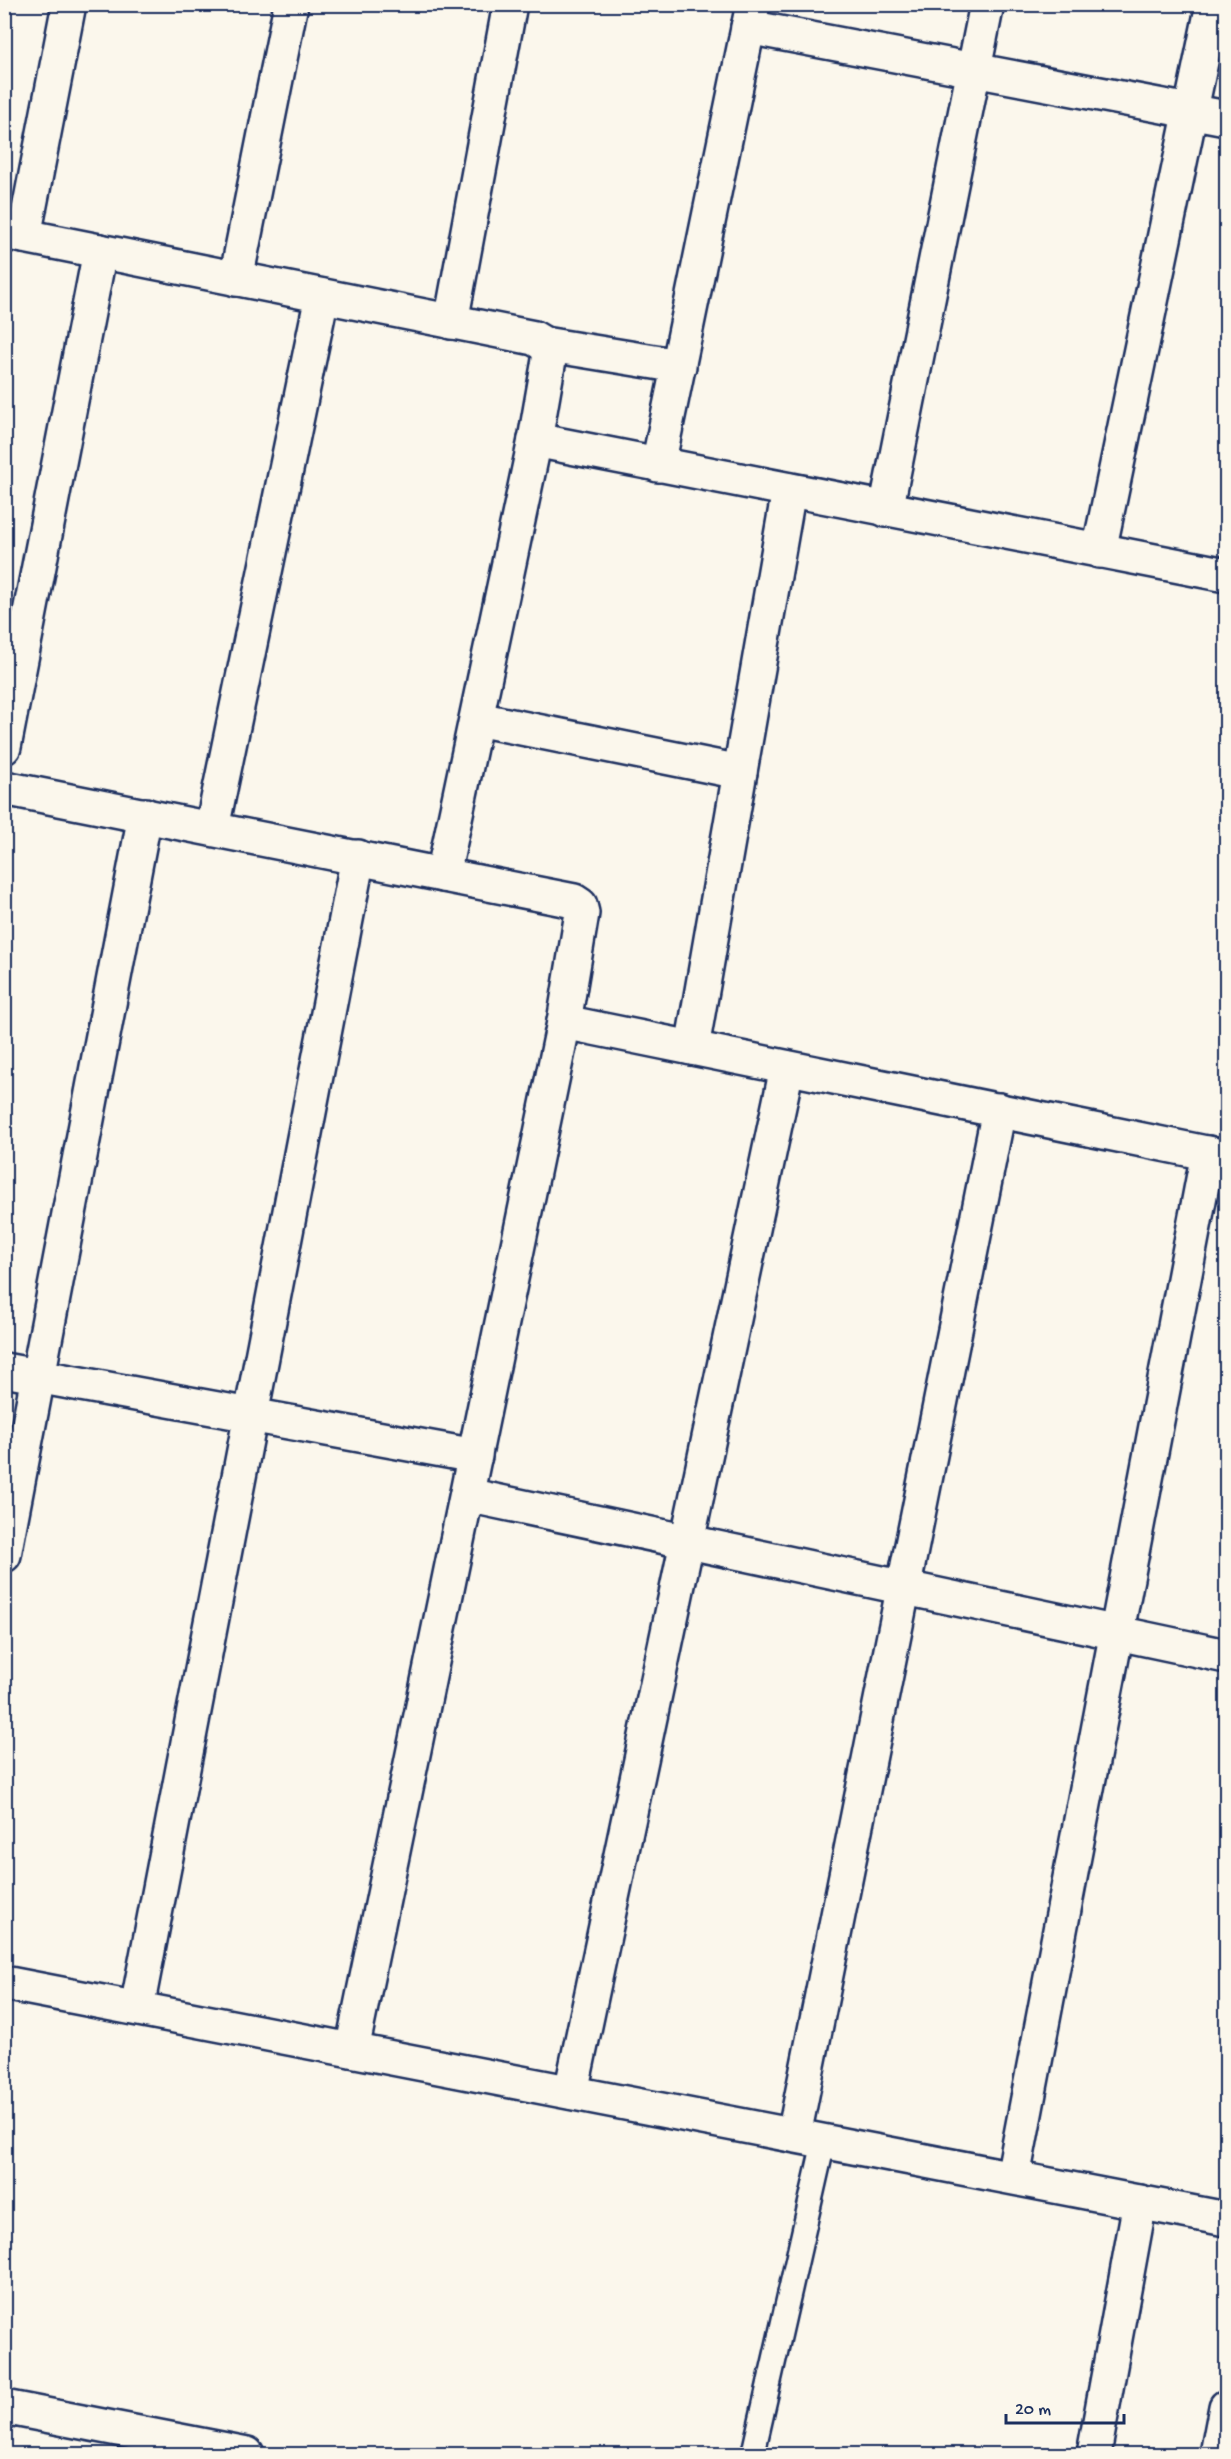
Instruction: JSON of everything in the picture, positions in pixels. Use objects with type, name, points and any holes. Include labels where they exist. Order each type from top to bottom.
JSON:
[{"type":"street","points":[[69,4],[14,234],[534,338],[544,344],[679,366]]},
{"type":"street","points":[[236,279],[291,4]]},
{"type":"street","points":[[451,322],[510,4]]},
{"type":"street","points":[[886,510],[987,4]]},
{"type":"street","points":[[1098,551],[1213,4]]},
{"type":"street","points":[[658,465],[751,16],[974,70],[1227,118]]},
{"type":"street","points":[[4,747],[99,251]]},
{"type":"street","points":[[212,828],[322,296]]},
{"type":"street","points":[[443,875],[535,440],[550,354],[544,344]]},
{"type":"street","points":[[535,440],[1227,575]]},
{"type":"street","points":[[692,1048],[789,490]]},
{"type":"street","points":[[477,719],[740,772]]},
{"type":"street","points":[[4,788],[358,857],[574,901],[580,905],[582,913],[564,1022],[352,2050]]},
{"type":"street","points":[[4,1555],[145,815]]},
{"type":"street","points":[[137,2008],[358,857]]},
{"type":"street","points":[[564,1022],[1217,1155],[1116,1633],[1013,2177]]},
{"type":"street","points":[[571,2092],[787,1068]]},
{"type":"street","points":[[809,2138],[903,1588],[999,1110]]},
{"type":"street","points":[[4,1370],[475,1456]]},
{"type":"street","points":[[467,1495],[1227,1656]]},
{"type":"street","points":[[4,1983],[1227,2219]]},
{"type":"street","points":[[1094,2454],[1140,2202]]},
{"type":"street","points":[[4,2407],[156,2446],[248,2454]]},
{"type":"street","points":[[1217,2454],[1227,2407]]},
{"type":"lane","points":[[753,2454],[809,2138]]}]
